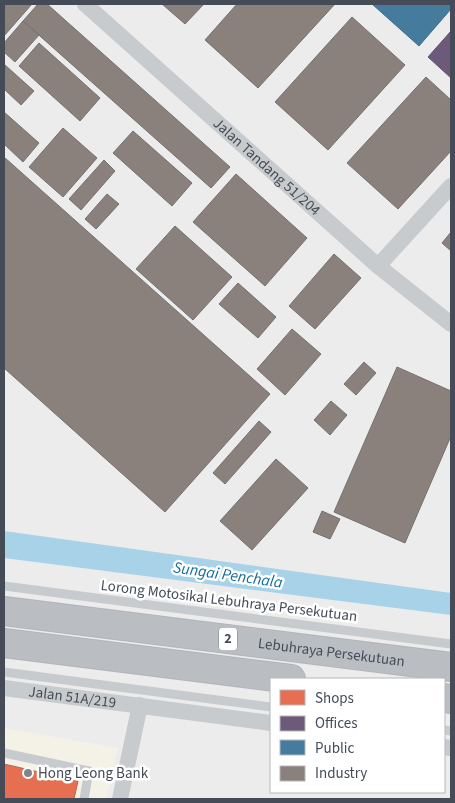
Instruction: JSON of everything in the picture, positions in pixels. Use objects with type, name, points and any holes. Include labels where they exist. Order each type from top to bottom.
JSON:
[{"type":"highway","name":"Lebuhraya Persekutuan","points":[[4,611],[451,667]]},
{"type":"highway","name":"2","points":[[4,643],[283,678]]},
{"type":"street","name":"Jalan Tandang 51/204","points":[[86,4],[378,266],[451,324]]},
{"type":"street","points":[[378,266],[451,186]]},
{"type":"street","name":"Jalan 51A/219","points":[[4,688],[270,723]]},
{"type":"street","points":[[120,799],[140,705]]},
{"type":"lane","name":"Lorong Motosikal Lebuhraya Persekutuan","points":[[4,586],[451,644]]},
{"type":"lane","points":[[4,672],[270,707]]},
{"type":"lane","points":[[4,753],[89,771],[84,799]]},
{"type":"shaded area","points":[[4,728],[118,748],[106,799],[4,799]]},
{"type":"water","name":"Sungai Penchala","points":[[4,531],[451,593],[451,615],[4,558]]},
{"type":"building: Shops","points":[[4,764],[78,781],[74,799],[4,799]]},
{"type":"building: Offices","points":[[451,31],[451,78],[428,57]]},
{"type":"building: Public","points":[[372,4],[451,4],[451,9],[419,46]]},
{"type":"building: Industry","points":[[4,4],[32,4],[4,36]]},
{"type":"building: Industry","points":[[38,4],[47,4],[230,167],[211,188],[23,21]]},
{"type":"building: Industry","points":[[162,4],[204,4],[185,24]]},
{"type":"building: Industry","points":[[237,4],[335,4],[258,88],[205,40]]},
{"type":"building: Industry","points":[[352,17],[405,65],[328,150],[275,102]]},
{"type":"building: Industry","points":[[23,21],[39,35],[15,62],[4,52],[4,43]]},
{"type":"building: Industry","points":[[39,43],[100,98],[80,121],[19,66]]},
{"type":"building: Industry","points":[[5,65],[34,91],[21,105],[4,89]]},
{"type":"building: Industry","points":[[426,77],[451,100],[451,151],[398,209],[347,163]]},
{"type":"building: Industry","points":[[4,112],[39,143],[23,162],[4,144]]},
{"type":"building: Industry","points":[[63,128],[97,158],[63,197],[29,167]]},
{"type":"building: Industry","points":[[133,131],[192,183],[172,206],[113,153]]},
{"type":"building: Industry","points":[[4,157],[270,394],[165,512],[4,368]]},
{"type":"building: Industry","points":[[104,160],[115,171],[81,210],[69,199]]},
{"type":"building: Industry","points":[[236,174],[307,238],[265,286],[193,222]]},
{"type":"building: Industry","points":[[107,194],[119,204],[96,229],[85,219]]},
{"type":"building: Industry","points":[[175,226],[232,277],[193,320],[136,269]]},
{"type":"building: Industry","points":[[451,232],[451,251],[442,243]]},
{"type":"building: Industry","points":[[334,254],[361,278],[315,329],[289,306]]},
{"type":"building: Industry","points":[[238,283],[276,317],[258,338],[219,304]]},
{"type":"building: Industry","points":[[292,329],[321,354],[285,395],[257,369]]},
{"type":"building: Industry","points":[[364,362],[376,373],[356,395],[344,384]]},
{"type":"building: Industry","points":[[397,367],[451,391],[451,436],[405,543],[334,512]]},
{"type":"building: Industry","points":[[331,401],[347,415],[330,435],[314,420]]},
{"type":"building: Industry","points":[[259,421],[271,432],[225,484],[213,473]]},
{"type":"building: Industry","points":[[276,459],[308,488],[252,550],[220,521]]},
{"type":"building: Industry","points":[[322,511],[340,519],[330,539],[313,532]]},
{"type":"place","name":"Hong Leong Bank","points":[[28,773]]}]
